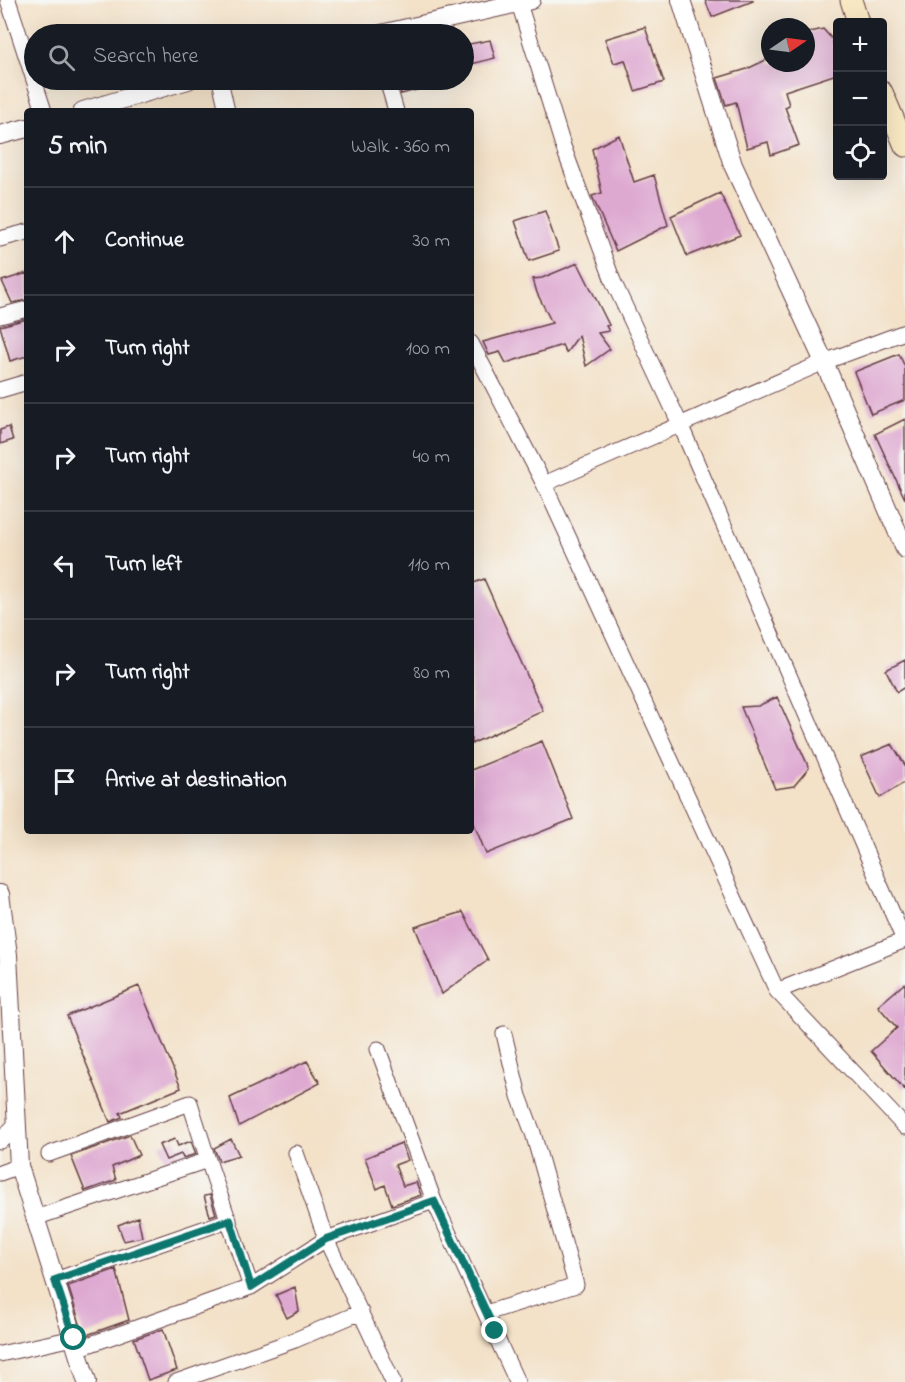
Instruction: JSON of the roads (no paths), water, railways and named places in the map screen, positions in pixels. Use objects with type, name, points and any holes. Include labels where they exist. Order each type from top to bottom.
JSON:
[{"type":"main road","points":[[851,0],[857,18]]},
{"type":"main road","points":[[887,104],[905,146]]},
{"type":"street","points":[[681,0],[733,165],[824,362],[905,549]]},
{"type":"street","points":[[424,24],[522,1],[563,146],[613,281],[680,424],[905,940],[777,991]]},
{"type":"street","points":[[7,8],[24,55]]},
{"type":"street","points":[[36,90],[43,108]]},
{"type":"street","points":[[93,108],[154,90]]},
{"type":"street","points":[[222,90],[226,108]]},
{"type":"street","points":[[390,90],[395,108]]},
{"type":"street","points":[[0,135],[24,129]]},
{"type":"street","points":[[0,239],[24,233]]},
{"type":"street","points":[[0,316],[24,310]]},
{"type":"street","points":[[543,484],[824,362],[905,332]]},
{"type":"street","points":[[474,349],[543,484],[777,991],[905,1127]]},
{"type":"street","points":[[0,390],[24,383]]},
{"type":"street","points":[[0,894],[19,1166],[87,1382]]},
{"type":"street","points":[[486,1313],[576,1285],[533,1133],[519,1096],[504,1034]]},
{"type":"street","points":[[378,1049],[434,1201],[517,1382]]},
{"type":"street","points":[[49,1154],[190,1103],[251,1287]]},
{"type":"street","points":[[0,1141],[17,1123]]},
{"type":"street","points":[[296,1153],[326,1239],[393,1382]]},
{"type":"street","points":[[35,1218],[208,1160]]},
{"type":"street","points":[[0,1173],[19,1166]]},
{"type":"street","points":[[0,1354],[75,1344],[251,1287],[326,1239],[434,1201]]},
{"type":"street","points":[[55,1280],[230,1220]]},
{"type":"street","points":[[176,1382],[295,1340],[360,1312]]}]
